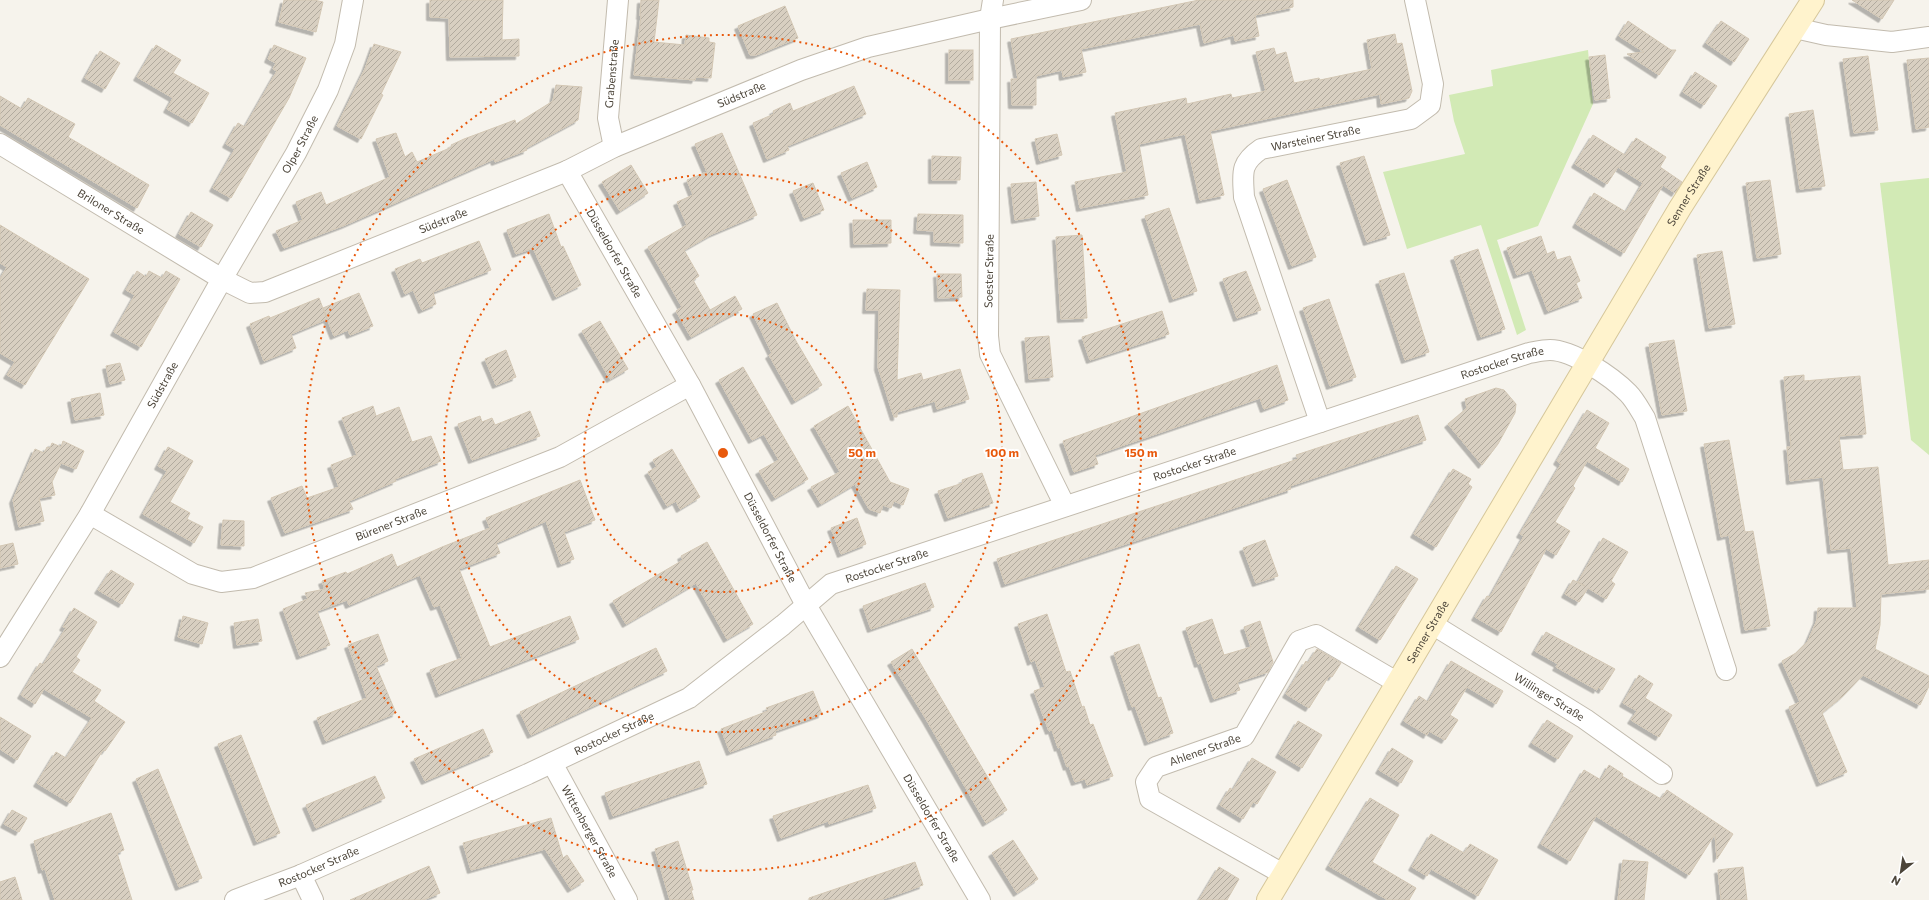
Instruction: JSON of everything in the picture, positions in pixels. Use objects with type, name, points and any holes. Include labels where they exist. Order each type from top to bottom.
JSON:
[{"type":"street","name":"Olper Straße","points":[[222,279],[296,153],[328,90],[345,44],[353,0]]},
{"type":"street","name":"Grabenstraße","points":[[614,147],[608,118],[618,0]]},
{"type":"street","name":"Südstraße","points":[[0,657],[90,514],[222,279],[250,293],[265,292],[567,171],[614,147],[801,70],[868,47],[992,9],[1081,0]]},
{"type":"street","name":"Warsteiner Straße","points":[[1320,422],[1244,197],[1243,170],[1249,157],[1261,149],[1411,119],[1430,105],[1433,84],[1415,0]]},
{"type":"street","name":"Senner Straße","points":[[1268,900],[1680,208],[1813,0]]},
{"type":"street","name":"Soester Straße","points":[[992,9],[988,336],[990,354],[1065,506]]},
{"type":"street","points":[[1795,28],[1826,35],[1892,42],[1929,37]]},
{"type":"street","name":"Briloner Straße","points":[[0,144],[222,279]]},
{"type":"street","name":"Düsseldorfer Straße","points":[[567,171],[690,385],[806,605],[980,900]]},
{"type":"street","name":"Rostocker Straße","points":[[235,900],[301,874],[552,763],[689,698],[783,625],[831,584],[1528,353],[1551,350],[1572,356],[1587,364]]},
{"type":"street","points":[[1587,364],[1600,371],[1628,394],[1646,418],[1726,670]]},
{"type":"street","name":"Bürener Straße","points":[[90,514],[193,574],[221,582],[253,578],[560,457],[690,385]]},
{"type":"street","name":"Willinger Straße","points":[[1432,624],[1585,719],[1662,774]]},
{"type":"street","name":"Ahlener Straße","points":[[1283,874],[1150,799],[1146,782],[1156,766],[1244,736],[1300,641],[1316,635],[1398,683]]},
{"type":"street","name":"Wittenberger Straße","points":[[552,763],[626,900]]},
{"type":"street","points":[[301,874],[313,900]]},
{"type":"green space","points":[[1588,50],[1593,104],[1538,226],[1497,240],[1526,330],[1517,335],[1481,225],[1407,249],[1383,172],[1465,154],[1454,121],[1449,95],[1493,86],[1491,70]]},
{"type":"green space","points":[[1929,178],[1929,455],[1911,440],[1880,183]]},
{"type":"building","points":[[284,0],[314,0],[323,2],[316,32],[279,22]]},
{"type":"building","points":[[430,0],[503,0],[502,40],[519,39],[519,56],[450,57],[449,18],[430,17]]},
{"type":"building","points":[[641,0],[659,0],[654,42],[685,45],[686,35],[709,38],[709,42],[715,43],[711,78],[696,77],[695,80],[634,75],[641,16]]},
{"type":"building","points":[[1199,0],[1293,0],[1293,7],[1255,15],[1259,36],[1235,41],[1234,35],[1204,43],[1200,24],[1081,49],[1086,72],[1063,77],[1062,70],[1036,76],[1036,105],[1012,105],[1011,79],[1018,79],[1011,39]]},
{"type":"building","points":[[1852,0],[1894,0],[1882,19]]},
{"type":"building","points":[[785,6],[798,38],[756,55],[750,55],[738,26]]},
{"type":"building","points":[[1628,21],[1671,50],[1676,50],[1659,75],[1627,54],[1644,52],[1619,36]]},
{"type":"building","points":[[1721,21],[1749,39],[1734,62],[1706,43]]},
{"type":"building","points":[[1395,34],[1397,44],[1402,43],[1412,91],[1409,98],[1381,104],[1380,94],[1210,131],[1224,195],[1200,200],[1185,134],[1139,144],[1148,195],[1080,208],[1075,182],[1127,172],[1115,113],[1186,98],[1187,104],[1231,94],[1232,98],[1266,91],[1256,52],[1274,48],[1276,55],[1286,52],[1294,83],[1319,78],[1320,80],[1372,69],[1367,40]]},
{"type":"building","points":[[374,44],[401,52],[381,94],[383,95],[361,139],[337,126],[365,69]]},
{"type":"building","points":[[156,45],[181,60],[173,73],[209,93],[192,123],[167,109],[173,98],[137,77]]},
{"type":"building","points":[[274,45],[306,58],[289,98],[231,198],[213,188],[235,149],[226,144],[238,123],[245,127],[277,71],[273,69],[276,63],[268,59]]},
{"type":"building","points":[[949,50],[973,50],[973,80],[949,80]]},
{"type":"building","points":[[100,51],[120,63],[105,89],[85,78]]},
{"type":"building","points":[[1605,55],[1610,98],[1595,100],[1589,57]]},
{"type":"building","points":[[1868,56],[1878,130],[1854,133],[1843,59]]},
{"type":"building","points":[[1929,58],[1929,127],[1916,129],[1907,60]]},
{"type":"building","points":[[1695,72],[1717,86],[1704,105],[1683,92]]},
{"type":"building","points":[[556,85],[582,87],[578,120],[526,148],[527,150],[495,162],[494,159],[345,225],[284,248],[276,231],[303,220],[296,202],[321,192],[326,205],[390,177],[376,139],[396,133],[405,157],[412,152],[417,162],[452,147],[451,145],[464,139],[515,120],[516,124],[553,101]]},
{"type":"building","points":[[854,86],[866,114],[787,146],[789,150],[767,159],[753,123],[774,114],[773,111],[790,103],[793,111]]},
{"type":"building","points":[[0,96],[22,109],[28,98],[75,124],[68,137],[149,185],[137,208],[0,125]]},
{"type":"building","points":[[1813,110],[1825,186],[1800,189],[1789,114]]},
{"type":"building","points":[[722,133],[757,215],[712,234],[684,250],[699,276],[693,280],[710,310],[735,296],[742,309],[691,337],[676,311],[682,307],[648,247],[687,225],[677,202],[693,195],[687,180],[707,172],[695,144]]},
{"type":"building","points":[[1057,134],[1062,155],[1040,161],[1035,139]]},
{"type":"building","points":[[1593,135],[1625,155],[1636,138],[1666,157],[1660,167],[1682,182],[1675,193],[1663,185],[1624,253],[1576,224],[1594,193],[1626,212],[1643,183],[1618,167],[1607,184],[1575,164]]},
{"type":"building","points":[[932,156],[961,157],[960,180],[932,180]]},
{"type":"building","points":[[1364,156],[1390,235],[1367,242],[1340,163]]},
{"type":"building","points":[[867,162],[877,187],[852,198],[841,173]]},
{"type":"building","points":[[631,165],[648,193],[620,211],[602,182]]},
{"type":"building","points":[[1287,180],[1316,257],[1292,266],[1263,189]]},
{"type":"building","points":[[1770,180],[1781,254],[1757,258],[1746,183]]},
{"type":"building","points":[[1036,182],[1039,216],[1015,220],[1011,184]]},
{"type":"building","points":[[813,183],[824,210],[804,218],[793,191]]},
{"type":"building","points":[[1169,208],[1197,291],[1173,299],[1145,216]]},
{"type":"building","points":[[191,212],[213,225],[201,247],[179,234]]},
{"type":"building","points":[[549,214],[561,247],[563,246],[581,285],[556,297],[533,248],[516,254],[507,230]]},
{"type":"building","points":[[918,214],[963,215],[963,243],[934,242],[934,231],[917,230]]},
{"type":"building","points":[[853,220],[891,220],[891,243],[854,244]]},
{"type":"building","points":[[0,225],[89,279],[25,385],[7,375],[15,362],[0,353],[0,279],[7,267],[0,263]]},
{"type":"building","points":[[1082,235],[1087,318],[1061,319],[1056,237]]},
{"type":"building","points":[[1541,236],[1547,254],[1554,251],[1557,260],[1570,256],[1580,281],[1576,283],[1582,298],[1548,311],[1532,270],[1517,275],[1507,248]]},
{"type":"building","points":[[479,241],[491,270],[433,292],[436,304],[422,310],[413,290],[405,294],[395,269],[420,259],[422,263]]},
{"type":"building","points":[[1478,249],[1505,329],[1481,337],[1454,257]]},
{"type":"building","points":[[1722,251],[1735,324],[1709,328],[1697,255]]},
{"type":"building","points":[[137,271],[146,277],[149,271],[162,278],[166,271],[180,279],[141,347],[114,332],[135,295],[126,290]]},
{"type":"building","points":[[1246,271],[1261,310],[1237,318],[1223,279]]},
{"type":"building","points":[[1404,273],[1429,352],[1405,360],[1379,281]]},
{"type":"building","points":[[937,274],[961,274],[962,297],[938,298]]},
{"type":"building","points":[[867,289],[900,290],[897,380],[921,373],[923,380],[960,369],[969,399],[937,409],[935,401],[897,412],[897,417],[894,417],[878,367],[879,310],[866,310]]},
{"type":"building","points":[[359,293],[373,326],[350,335],[348,330],[334,336],[323,308]]},
{"type":"building","points":[[319,298],[327,319],[291,334],[296,348],[264,361],[250,324],[269,316],[270,318]]},
{"type":"building","points":[[1329,299],[1356,377],[1330,386],[1303,308]]},
{"type":"building","points":[[777,303],[796,341],[822,385],[795,401],[769,355],[772,353],[753,314]]},
{"type":"building","points":[[1162,311],[1169,334],[1090,360],[1082,337]]},
{"type":"building","points":[[600,321],[628,369],[610,379],[582,331]]},
{"type":"building","points":[[1049,336],[1053,377],[1029,379],[1025,338]]},
{"type":"building","points":[[1674,340],[1687,411],[1662,415],[1649,344]]},
{"type":"building","points":[[506,350],[516,377],[496,385],[485,359]]},
{"type":"building","points":[[120,363],[125,380],[110,384],[106,366]]},
{"type":"building","points":[[1277,365],[1288,400],[1264,409],[1260,398],[1095,455],[1098,464],[1074,472],[1063,441]]},
{"type":"building","points":[[743,367],[808,479],[775,498],[759,471],[779,460],[764,434],[752,440],[719,380]]},
{"type":"building","points":[[1804,375],[1804,381],[1860,376],[1866,434],[1839,436],[1843,470],[1878,467],[1888,565],[1929,560],[1929,589],[1881,594],[1880,625],[1875,649],[1929,676],[1929,686],[1920,705],[1863,675],[1843,696],[1822,713],[1847,772],[1820,783],[1789,707],[1800,702],[1782,661],[1796,653],[1808,641],[1817,620],[1818,608],[1857,608],[1851,548],[1831,550],[1823,477],[1790,481],[1787,447],[1791,447],[1784,377]]},
{"type":"building","points":[[1496,388],[1504,390],[1516,404],[1515,413],[1498,444],[1482,465],[1448,424],[1467,408],[1465,399]]},
{"type":"building","points":[[100,393],[104,415],[75,420],[71,399]]},
{"type":"building","points":[[373,406],[376,416],[399,407],[412,442],[431,436],[441,461],[395,479],[396,481],[349,501],[353,509],[285,533],[271,498],[302,486],[307,498],[339,487],[331,465],[357,455],[342,418]]},
{"type":"building","points":[[848,406],[890,482],[909,489],[903,505],[894,501],[891,508],[883,505],[880,513],[869,509],[855,484],[821,504],[811,487],[840,472],[814,426]]},
{"type":"building","points":[[1587,410],[1609,423],[1595,448],[1629,469],[1622,482],[1587,461],[1573,486],[1575,488],[1555,522],[1570,531],[1556,555],[1546,549],[1501,632],[1475,617],[1487,596],[1490,597],[1524,536],[1520,534],[1561,464],[1557,461]]},
{"type":"building","points":[[530,411],[540,436],[472,460],[458,424],[480,416],[482,422],[492,418],[495,425]]},
{"type":"building","points":[[1418,415],[1426,440],[1290,486],[1291,489],[1005,584],[997,559],[1298,459],[1296,455]]},
{"type":"building","points":[[1729,440],[1745,532],[1753,531],[1770,626],[1745,630],[1729,535],[1721,537],[1704,444]]},
{"type":"building","points":[[63,441],[84,451],[76,469],[61,463],[52,482],[55,495],[39,498],[44,521],[19,527],[13,500],[35,449],[44,453],[47,447],[50,448],[52,443],[61,447]]},
{"type":"building","points":[[168,447],[193,461],[170,502],[190,513],[187,519],[203,527],[194,543],[143,514],[167,471],[158,466]]},
{"type":"building","points":[[672,449],[700,497],[680,509],[676,501],[667,506],[648,472],[657,467],[653,460]]},
{"type":"building","points":[[1453,469],[1471,479],[1468,484],[1472,487],[1436,547],[1414,534]]},
{"type":"building","points":[[982,473],[993,503],[948,518],[938,491],[963,483],[962,480]]},
{"type":"building","points":[[580,480],[595,520],[564,532],[574,559],[561,564],[546,521],[496,543],[500,553],[459,569],[490,647],[570,616],[579,639],[439,694],[430,670],[462,658],[440,605],[434,607],[420,575],[349,605],[347,600],[317,611],[330,645],[300,656],[283,609],[308,599],[305,593],[325,589],[322,581],[346,572],[347,574],[392,554],[397,567],[490,528],[486,518]]},
{"type":"building","points":[[857,518],[866,544],[841,554],[831,528]]},
{"type":"building","points":[[223,520],[244,521],[244,546],[221,545]]},
{"type":"building","points":[[1603,538],[1628,552],[1611,581],[1615,584],[1606,599],[1588,588],[1579,602],[1565,594],[1573,580],[1585,586],[1578,582]]},
{"type":"building","points":[[1265,540],[1278,576],[1256,583],[1243,548]]},
{"type":"building","points":[[707,542],[753,624],[727,639],[696,583],[626,624],[613,601],[683,560],[681,556]]},
{"type":"building","points":[[13,543],[18,564],[0,568],[0,546]]},
{"type":"building","points":[[1396,566],[1418,579],[1380,640],[1359,627]]},
{"type":"building","points":[[111,570],[134,584],[122,604],[98,590]]},
{"type":"building","points":[[925,583],[934,607],[871,629],[863,606]]},
{"type":"building","points":[[74,608],[97,622],[76,657],[80,660],[72,672],[101,690],[94,701],[125,722],[105,751],[103,750],[70,803],[37,783],[56,752],[66,758],[92,718],[44,689],[35,704],[21,695],[40,663],[43,665],[66,628],[63,627]]},
{"type":"building","points":[[1047,614],[1066,672],[1070,671],[1082,707],[1084,706],[1090,725],[1093,724],[1113,776],[1087,785],[1085,779],[1075,782],[1069,766],[1067,767],[1060,747],[1058,748],[1052,730],[1049,731],[1034,691],[1045,687],[1035,660],[1031,662],[1018,624]]},
{"type":"building","points":[[183,616],[208,623],[202,644],[178,637]]},
{"type":"building","points":[[258,619],[262,641],[237,645],[234,623]]},
{"type":"building","points":[[1212,619],[1224,655],[1251,647],[1244,627],[1260,621],[1273,662],[1268,672],[1237,682],[1240,690],[1214,699],[1201,663],[1198,664],[1186,628]]},
{"type":"building","points":[[1546,632],[1615,669],[1602,690],[1598,687],[1597,690],[1556,667],[1558,664],[1535,651]]},
{"type":"building","points":[[378,634],[388,661],[376,666],[396,713],[326,741],[317,718],[367,698],[348,645]]},
{"type":"building","points":[[1139,644],[1158,698],[1161,697],[1173,733],[1148,742],[1135,706],[1132,707],[1114,653]]},
{"type":"building","points":[[656,648],[667,671],[531,735],[520,712]]},
{"type":"building","points":[[912,649],[1007,810],[986,823],[891,662]]},
{"type":"building","points":[[1317,649],[1341,663],[1332,677],[1329,676],[1309,708],[1286,694],[1306,661],[1308,663]]},
{"type":"building","points":[[1451,661],[1503,691],[1496,704],[1467,687],[1450,715],[1458,720],[1445,740],[1429,731],[1427,735],[1404,721],[1419,696],[1428,702]]},
{"type":"building","points":[[1639,675],[1653,684],[1645,698],[1672,715],[1659,737],[1631,720],[1637,711],[1623,703]]},
{"type":"building","points":[[813,691],[822,714],[775,731],[776,735],[730,752],[721,729],[768,711],[766,708]]},
{"type":"building","points":[[0,717],[31,736],[17,760],[0,749]]},
{"type":"building","points":[[1547,720],[1573,736],[1558,759],[1532,743]]},
{"type":"building","points":[[1298,721],[1322,735],[1302,768],[1279,754]]},
{"type":"building","points":[[483,729],[493,752],[425,781],[414,759]]},
{"type":"building","points":[[241,735],[280,833],[257,842],[218,744]]},
{"type":"building","points":[[1392,748],[1413,761],[1401,783],[1379,770]]},
{"type":"building","points":[[1252,758],[1276,772],[1257,804],[1253,802],[1243,819],[1220,805],[1230,788],[1233,790]]},
{"type":"building","points":[[699,761],[707,784],[613,816],[605,793]]},
{"type":"building","points":[[1609,765],[1623,774],[1622,776],[1661,799],[1667,790],[1733,834],[1717,859],[1715,834],[1689,875],[1596,816],[1570,861],[1541,844],[1584,770],[1601,780]]},
{"type":"building","points":[[158,769],[202,878],[179,887],[136,779]]},
{"type":"building","points":[[375,776],[385,798],[316,828],[306,805]]},
{"type":"building","points":[[868,785],[876,808],[829,824],[828,821],[781,838],[773,816]]},
{"type":"building","points":[[1370,798],[1399,815],[1372,862],[1416,888],[1409,900],[1388,900],[1329,866]]},
{"type":"building","points":[[12,810],[27,818],[19,832],[4,824]]},
{"type":"building","points":[[111,813],[124,850],[117,853],[132,900],[55,900],[45,869],[42,870],[34,841]]},
{"type":"building","points":[[551,818],[563,858],[567,855],[584,881],[571,889],[545,849],[471,870],[463,843]]},
{"type":"building","points":[[1431,834],[1464,853],[1470,844],[1498,860],[1478,896],[1431,869],[1427,876],[1412,867]]},
{"type":"building","points":[[1013,840],[1038,879],[1017,893],[992,853]]},
{"type":"building","points":[[678,841],[693,890],[691,890],[694,900],[670,900],[655,849]]},
{"type":"building","points":[[1623,860],[1648,862],[1644,900],[1618,900]]},
{"type":"building","points":[[915,862],[923,885],[901,893],[880,900],[809,900],[809,898]]},
{"type":"building","points":[[429,866],[440,893],[423,900],[350,900]]},
{"type":"building","points":[[1219,867],[1239,879],[1227,900],[1199,900]]},
{"type":"building","points":[[1743,867],[1747,900],[1721,900],[1718,870]]},
{"type":"building","points":[[15,877],[22,900],[0,900],[0,882]]}]
